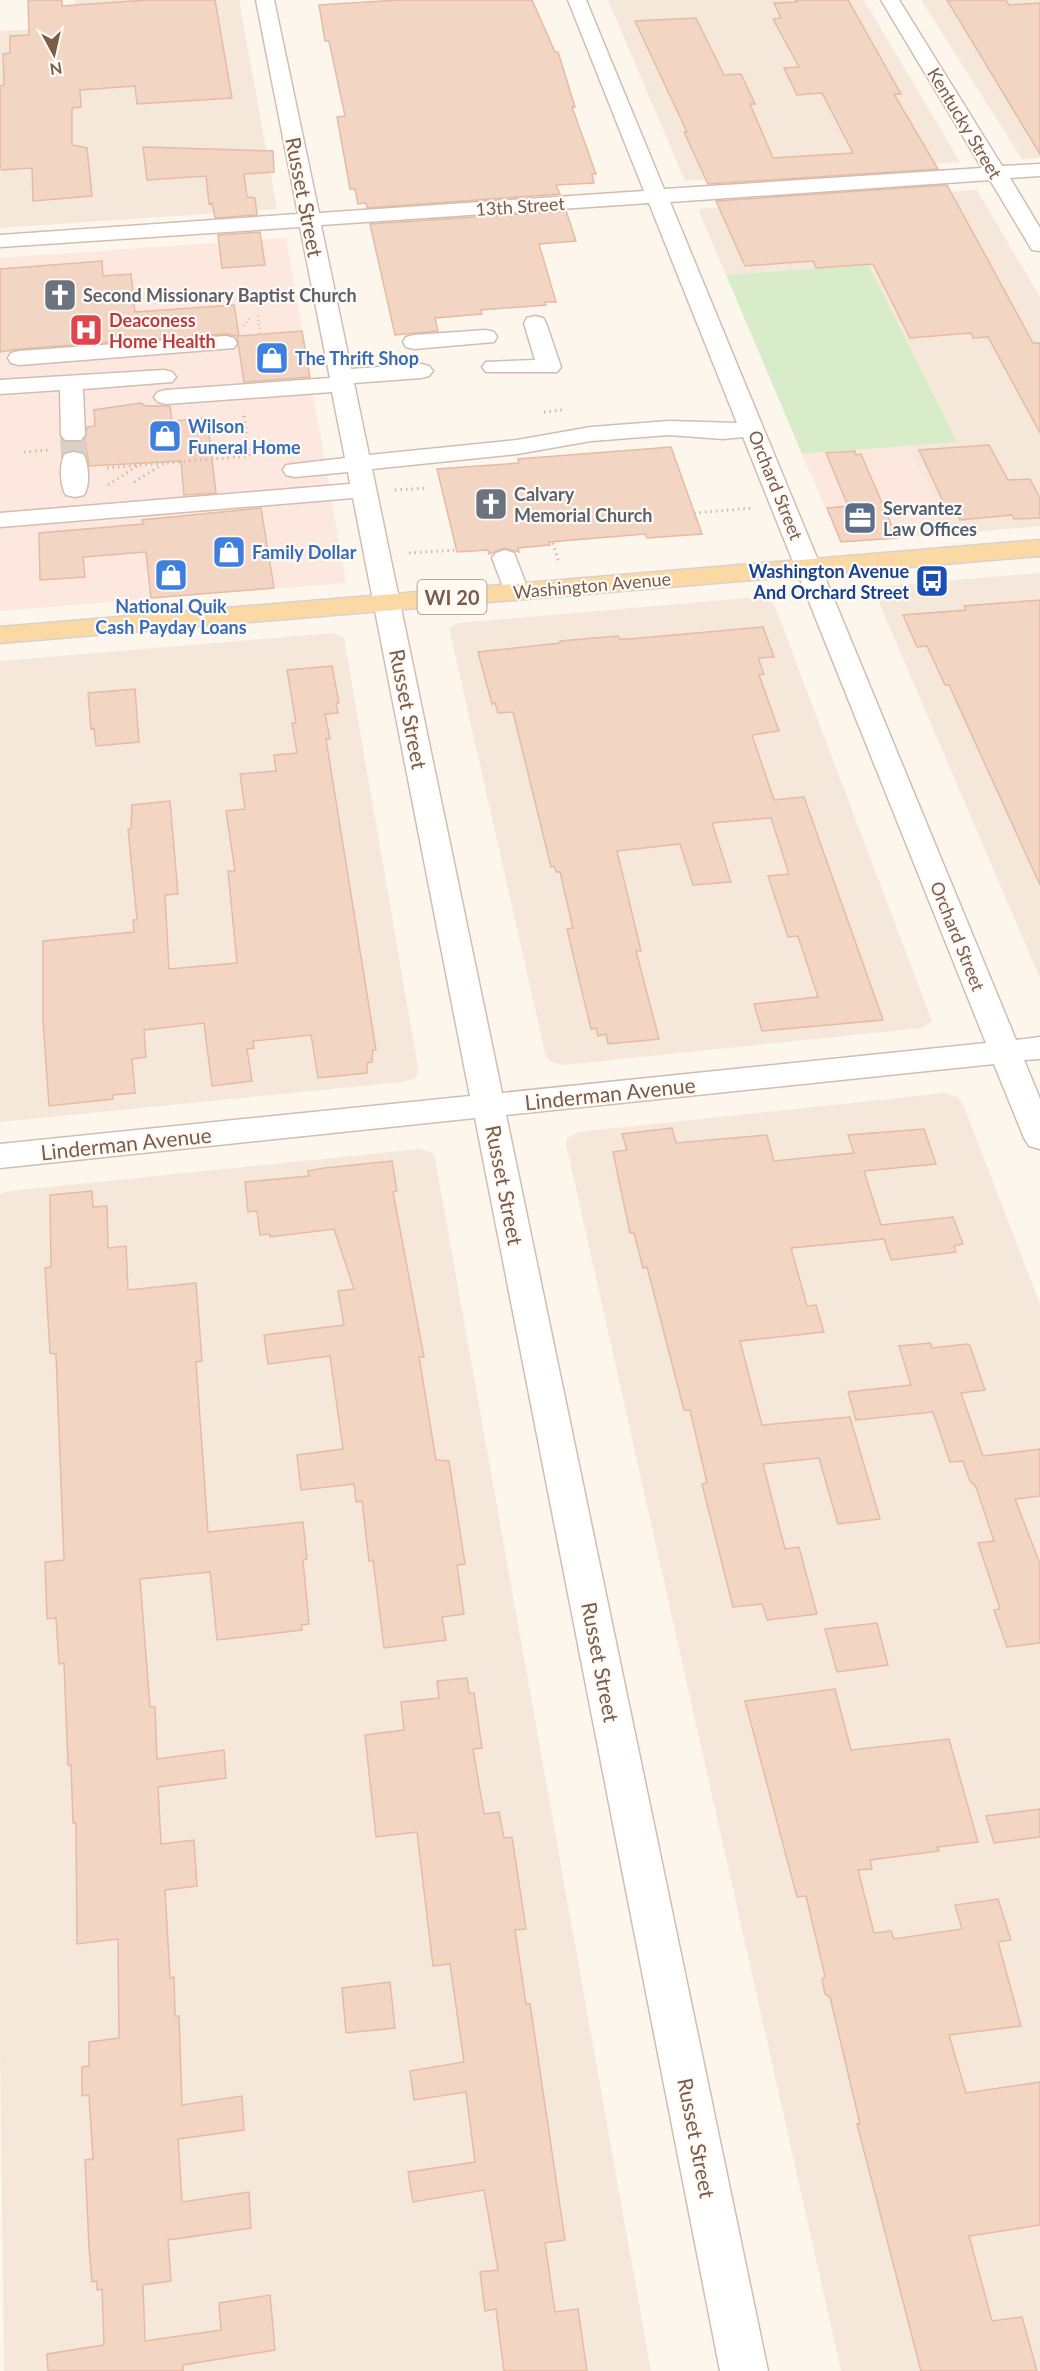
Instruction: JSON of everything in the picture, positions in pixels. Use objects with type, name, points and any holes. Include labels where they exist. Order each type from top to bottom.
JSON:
[{"type":"main road","name":"Washington Avenue","points":[[0,635],[1040,548]]},
{"type":"street","name":"Russet Street","points":[[265,0],[744,2371]]},
{"type":"street","name":"Orchard Street","points":[[577,0],[1040,1138]]},
{"type":"street","name":"Kentucky Street","points":[[890,0],[1040,245]]},
{"type":"street","name":"13th Street","points":[[0,242],[1040,170]]},
{"type":"street","points":[[494,367],[549,367],[535,323]]},
{"type":"street","points":[[414,342],[486,337]]},
{"type":"street","points":[[19,358],[226,343]]},
{"type":"street","points":[[0,387],[71,383],[165,387],[342,380],[421,371]]},
{"type":"street","points":[[71,383],[75,490]]},
{"type":"street","points":[[0,520],[362,477],[517,447],[600,449],[665,443],[753,429]]},
{"type":"street","points":[[295,470],[362,477]]},
{"type":"street","points":[[505,558],[516,592]]},
{"type":"street","name":"Linderman Avenue","points":[[0,1156],[1040,1048]]},
{"type":"path","points":[[258,316],[261,334]]},
{"type":"path","points":[[105,468],[249,456],[243,415]]},
{"type":"path","points":[[127,486],[163,463]]},
{"type":"path","points":[[103,488],[137,465]]},
{"type":"path","points":[[694,513],[783,505]]},
{"type":"path","points":[[553,543],[560,567]]},
{"type":"path","points":[[378,556],[456,550]]},
{"type":"shaded area","points":[[75,0],[239,0],[277,209],[0,228],[0,31],[110,25],[76,13]]},
{"type":"shaded area","points":[[608,0],[864,0],[960,162],[685,181]]},
{"type":"shaded area","points":[[921,0],[1040,0],[1040,158],[1022,159]]},
{"type":"shaded area","points":[[977,190],[1040,297],[1040,526],[950,534],[908,446],[958,441],[868,264],[726,275],[698,209]]},
{"type":"shaded area","points":[[286,238],[346,583],[0,611],[0,258]]},
{"type":"shaded area","points":[[908,446],[950,534],[840,542],[802,454]]},
{"type":"shaded area","points":[[1040,573],[1040,978],[875,593],[876,589],[883,586]]},
{"type":"shaded area","points":[[765,597],[774,604],[932,1021],[922,1028],[564,1065],[552,1062],[546,1057],[449,628],[459,623]]},
{"type":"shaded area","points":[[333,633],[344,638],[419,1073],[413,1079],[403,1082],[0,1122],[0,661]]},
{"type":"shaded area","points":[[945,1093],[957,1097],[963,1104],[1040,1304],[1040,2371],[841,2371],[566,1144],[567,1138],[578,1132]]},
{"type":"shaded area","points":[[419,1149],[431,1152],[435,1158],[651,2371],[4,2371],[0,2047],[0,1194],[9,1191]]},
{"type":"green space","points":[[868,264],[958,442],[802,454],[726,275]]},
{"type":"building","points":[[28,0],[62,0],[62,6],[147,0],[215,0],[232,98],[137,104],[135,86],[80,90],[81,107],[72,108],[72,145],[87,148],[92,196],[33,201],[32,168],[2,170],[0,165],[0,86],[4,85],[3,54],[10,53],[10,36],[29,35]]},
{"type":"building","points":[[399,0],[532,0],[555,52],[558,52],[575,107],[572,107],[596,174],[592,174],[594,183],[556,185],[560,194],[367,208],[366,203],[358,204],[355,189],[350,189],[337,117],[345,116],[329,41],[325,41],[319,5]]},
{"type":"building","points":[[795,0],[848,0],[901,94],[894,94],[938,169],[708,184],[684,132],[687,132],[635,21],[696,18],[724,75],[741,74],[755,104],[750,104],[773,158],[853,153],[822,93],[797,95],[784,68],[799,67],[773,19],[781,18],[774,3],[797,2]]},
{"type":"building","points":[[947,0],[1006,0],[1009,5],[1040,3],[1040,154]]},
{"type":"building","points":[[143,147],[273,151],[274,172],[244,174],[247,197],[255,198],[257,215],[215,218],[212,203],[209,204],[206,176],[147,180]]},
{"type":"building","points":[[947,185],[1033,343],[1040,343],[1040,433],[988,337],[973,338],[971,333],[910,338],[873,264],[816,268],[813,261],[745,266],[716,201]]},
{"type":"building","points":[[566,211],[576,241],[539,244],[556,302],[545,302],[546,305],[481,310],[482,314],[435,318],[438,331],[395,335],[370,224]]},
{"type":"building","points":[[260,232],[265,265],[222,268],[218,235]]},
{"type":"building","points":[[102,261],[103,276],[131,274],[135,312],[234,305],[239,336],[302,331],[310,377],[244,382],[237,336],[226,334],[0,352],[0,269]]},
{"type":"building","name":"Wilson Funeral Home","points":[[140,403],[146,406],[170,406],[172,421],[207,418],[216,493],[184,495],[181,461],[89,466],[85,439],[87,427],[95,426],[94,410]]},
{"type":"building","points":[[989,445],[1008,480],[1030,479],[1040,498],[1040,518],[1014,519],[1012,515],[960,520],[955,509],[947,510],[919,450]]},
{"type":"building","name":"Calvary Memorial Church","points":[[671,447],[702,534],[647,538],[645,534],[549,542],[550,545],[518,548],[519,552],[504,548],[489,554],[488,550],[457,552],[437,469],[519,463],[518,459]]},
{"type":"building","points":[[855,451],[856,455],[861,454],[897,538],[841,542],[827,508],[848,506],[826,453]]},
{"type":"building","points":[[261,508],[274,588],[151,598],[146,552],[83,557],[85,577],[40,580],[39,533],[143,524],[142,520]]},
{"type":"building","points":[[1040,600],[1040,885],[949,685],[945,685],[927,646],[917,647],[903,615],[966,610],[964,606]]},
{"type":"building","points":[[763,627],[774,657],[758,658],[764,674],[759,675],[779,731],[752,735],[774,800],[804,797],[883,1020],[762,1031],[754,1004],[818,997],[798,936],[788,937],[768,876],[789,874],[771,818],[712,823],[731,882],[693,885],[680,844],[617,851],[641,951],[636,951],[659,1039],[608,1044],[606,1034],[598,1036],[596,1028],[591,1029],[567,929],[573,928],[560,872],[556,872],[554,866],[551,867],[513,712],[498,713],[495,703],[492,704],[478,652],[560,643],[560,641],[618,636],[619,639],[629,639]]},
{"type":"building","points":[[332,666],[339,703],[336,703],[338,713],[325,714],[330,739],[326,739],[376,1050],[373,1050],[372,1062],[367,1063],[367,1073],[318,1078],[311,1035],[253,1041],[254,1048],[247,1049],[252,1081],[212,1086],[204,1023],[144,1030],[146,1057],[132,1059],[135,1093],[113,1095],[113,1099],[49,1106],[43,1021],[43,941],[134,932],[133,920],[137,920],[128,829],[131,829],[132,805],[170,801],[178,894],[165,895],[169,969],[237,963],[228,871],[235,871],[226,811],[245,809],[240,774],[276,771],[274,755],[297,753],[292,723],[296,723],[287,670]]},
{"type":"building","points":[[135,689],[139,742],[96,746],[94,728],[91,729],[88,693]]},
{"type":"building","points":[[672,1128],[676,1143],[767,1135],[774,1161],[854,1153],[848,1135],[924,1129],[936,1164],[864,1171],[881,1225],[953,1217],[963,1244],[954,1246],[956,1252],[891,1260],[884,1239],[791,1248],[807,1306],[816,1305],[824,1332],[740,1341],[762,1425],[850,1417],[880,1519],[838,1524],[819,1458],[763,1464],[785,1549],[799,1547],[817,1614],[767,1620],[762,1604],[733,1607],[702,1484],[707,1483],[690,1410],[684,1410],[647,1267],[643,1268],[634,1233],[630,1233],[613,1152],[627,1150],[622,1134]]},
{"type":"building","points":[[392,1161],[397,1191],[393,1192],[424,1357],[419,1357],[436,1460],[449,1461],[465,1564],[457,1565],[464,1614],[442,1617],[446,1640],[384,1648],[373,1560],[369,1561],[362,1501],[356,1502],[354,1484],[301,1490],[297,1455],[343,1449],[330,1356],[268,1364],[264,1335],[344,1325],[338,1291],[354,1289],[334,1229],[270,1237],[270,1234],[260,1235],[257,1211],[248,1212],[245,1182],[309,1176],[308,1171],[324,1168]]},
{"type":"building","points":[[92,1191],[93,1207],[107,1206],[108,1248],[126,1246],[128,1290],[196,1283],[202,1361],[196,1362],[208,1532],[303,1522],[307,1559],[303,1560],[309,1624],[301,1625],[302,1630],[217,1640],[210,1572],[140,1579],[150,1707],[155,1707],[157,1759],[224,1750],[226,1778],[158,1787],[161,1844],[194,1840],[197,1886],[165,1890],[170,1978],[174,1977],[175,2016],[179,2016],[182,2105],[242,2096],[244,2130],[178,2139],[182,2202],[249,2192],[251,2228],[168,2240],[171,2281],[143,2285],[145,2341],[221,2330],[219,2303],[270,2295],[275,2350],[183,2365],[183,2371],[48,2371],[47,2354],[104,2345],[102,2289],[97,2290],[97,2281],[92,2282],[89,2247],[85,2160],[93,2159],[89,2095],[82,2096],[82,2067],[89,2066],[89,2042],[119,2038],[118,1939],[77,1944],[76,1823],[73,1823],[71,1765],[68,1765],[64,1663],[59,1664],[56,1618],[47,1619],[45,1562],[64,1560],[56,1354],[50,1353],[45,1268],[51,1267],[50,1195]]},
{"type":"building","points":[[930,1343],[932,1348],[967,1344],[970,1346],[985,1390],[961,1393],[983,1456],[1040,1449],[1040,1496],[1015,1499],[1040,1564],[1040,1643],[1007,1647],[994,1610],[1000,1609],[978,1543],[994,1541],[976,1487],[970,1481],[963,1461],[950,1462],[933,1412],[856,1420],[848,1392],[911,1385],[899,1346]]},
{"type":"building","points":[[877,1623],[888,1665],[837,1672],[825,1629]]},
{"type":"building","points":[[467,1678],[469,1693],[474,1693],[482,1748],[473,1749],[484,1814],[499,1812],[504,1838],[512,1837],[526,1929],[515,1930],[526,2004],[530,2004],[565,2240],[545,2243],[555,2312],[578,2309],[587,2371],[504,2371],[496,2309],[485,2311],[480,2272],[498,2270],[484,2190],[413,2202],[408,2172],[475,2162],[466,2092],[414,2100],[410,2071],[464,2062],[450,1964],[433,1966],[417,1832],[376,1837],[365,1735],[404,1730],[401,1702],[439,1698],[437,1681]]},
{"type":"building","points":[[835,1689],[851,1750],[949,1739],[978,1842],[937,1847],[939,1851],[870,1860],[872,1869],[858,1870],[874,1933],[891,1931],[894,1939],[962,1929],[955,1905],[998,1899],[1011,1940],[998,1942],[1021,2026],[949,2035],[966,2093],[1040,2082],[1040,2225],[969,2236],[992,2321],[1022,2317],[1037,2371],[921,2371],[857,2124],[860,2124],[830,1997],[825,1994],[822,1980],[825,1976],[806,1896],[797,1897],[745,1701]]},
{"type":"building","points":[[1040,1809],[1040,1837],[994,1843],[986,1816]]},
{"type":"building","points":[[390,1982],[395,2028],[346,2033],[342,1988]]},
{"type":"tunnel","points":[[73,435],[74,459]]},
{"type":"place","name":"Second Missionary Baptist Church","points":[[60,295]]},
{"type":"place","name":"Deaconess Home Health","points":[[86,330]]},
{"type":"place","name":"The Thrift Shop","points":[[272,358]]},
{"type":"place","name":"Wilson Funeral Home","points":[[165,436]]},
{"type":"place","name":"Calvary Memorial Church","points":[[491,504]]},
{"type":"place","name":"Servantez Law Offices","points":[[860,518]]},
{"type":"place","name":"Family Dollar","points":[[229,552]]},
{"type":"place","name":"National Quik Cash Payday Loans","points":[[171,575]]},
{"type":"place","name":"Washington Avenue And Orchard Street","points":[[932,581]]}]
